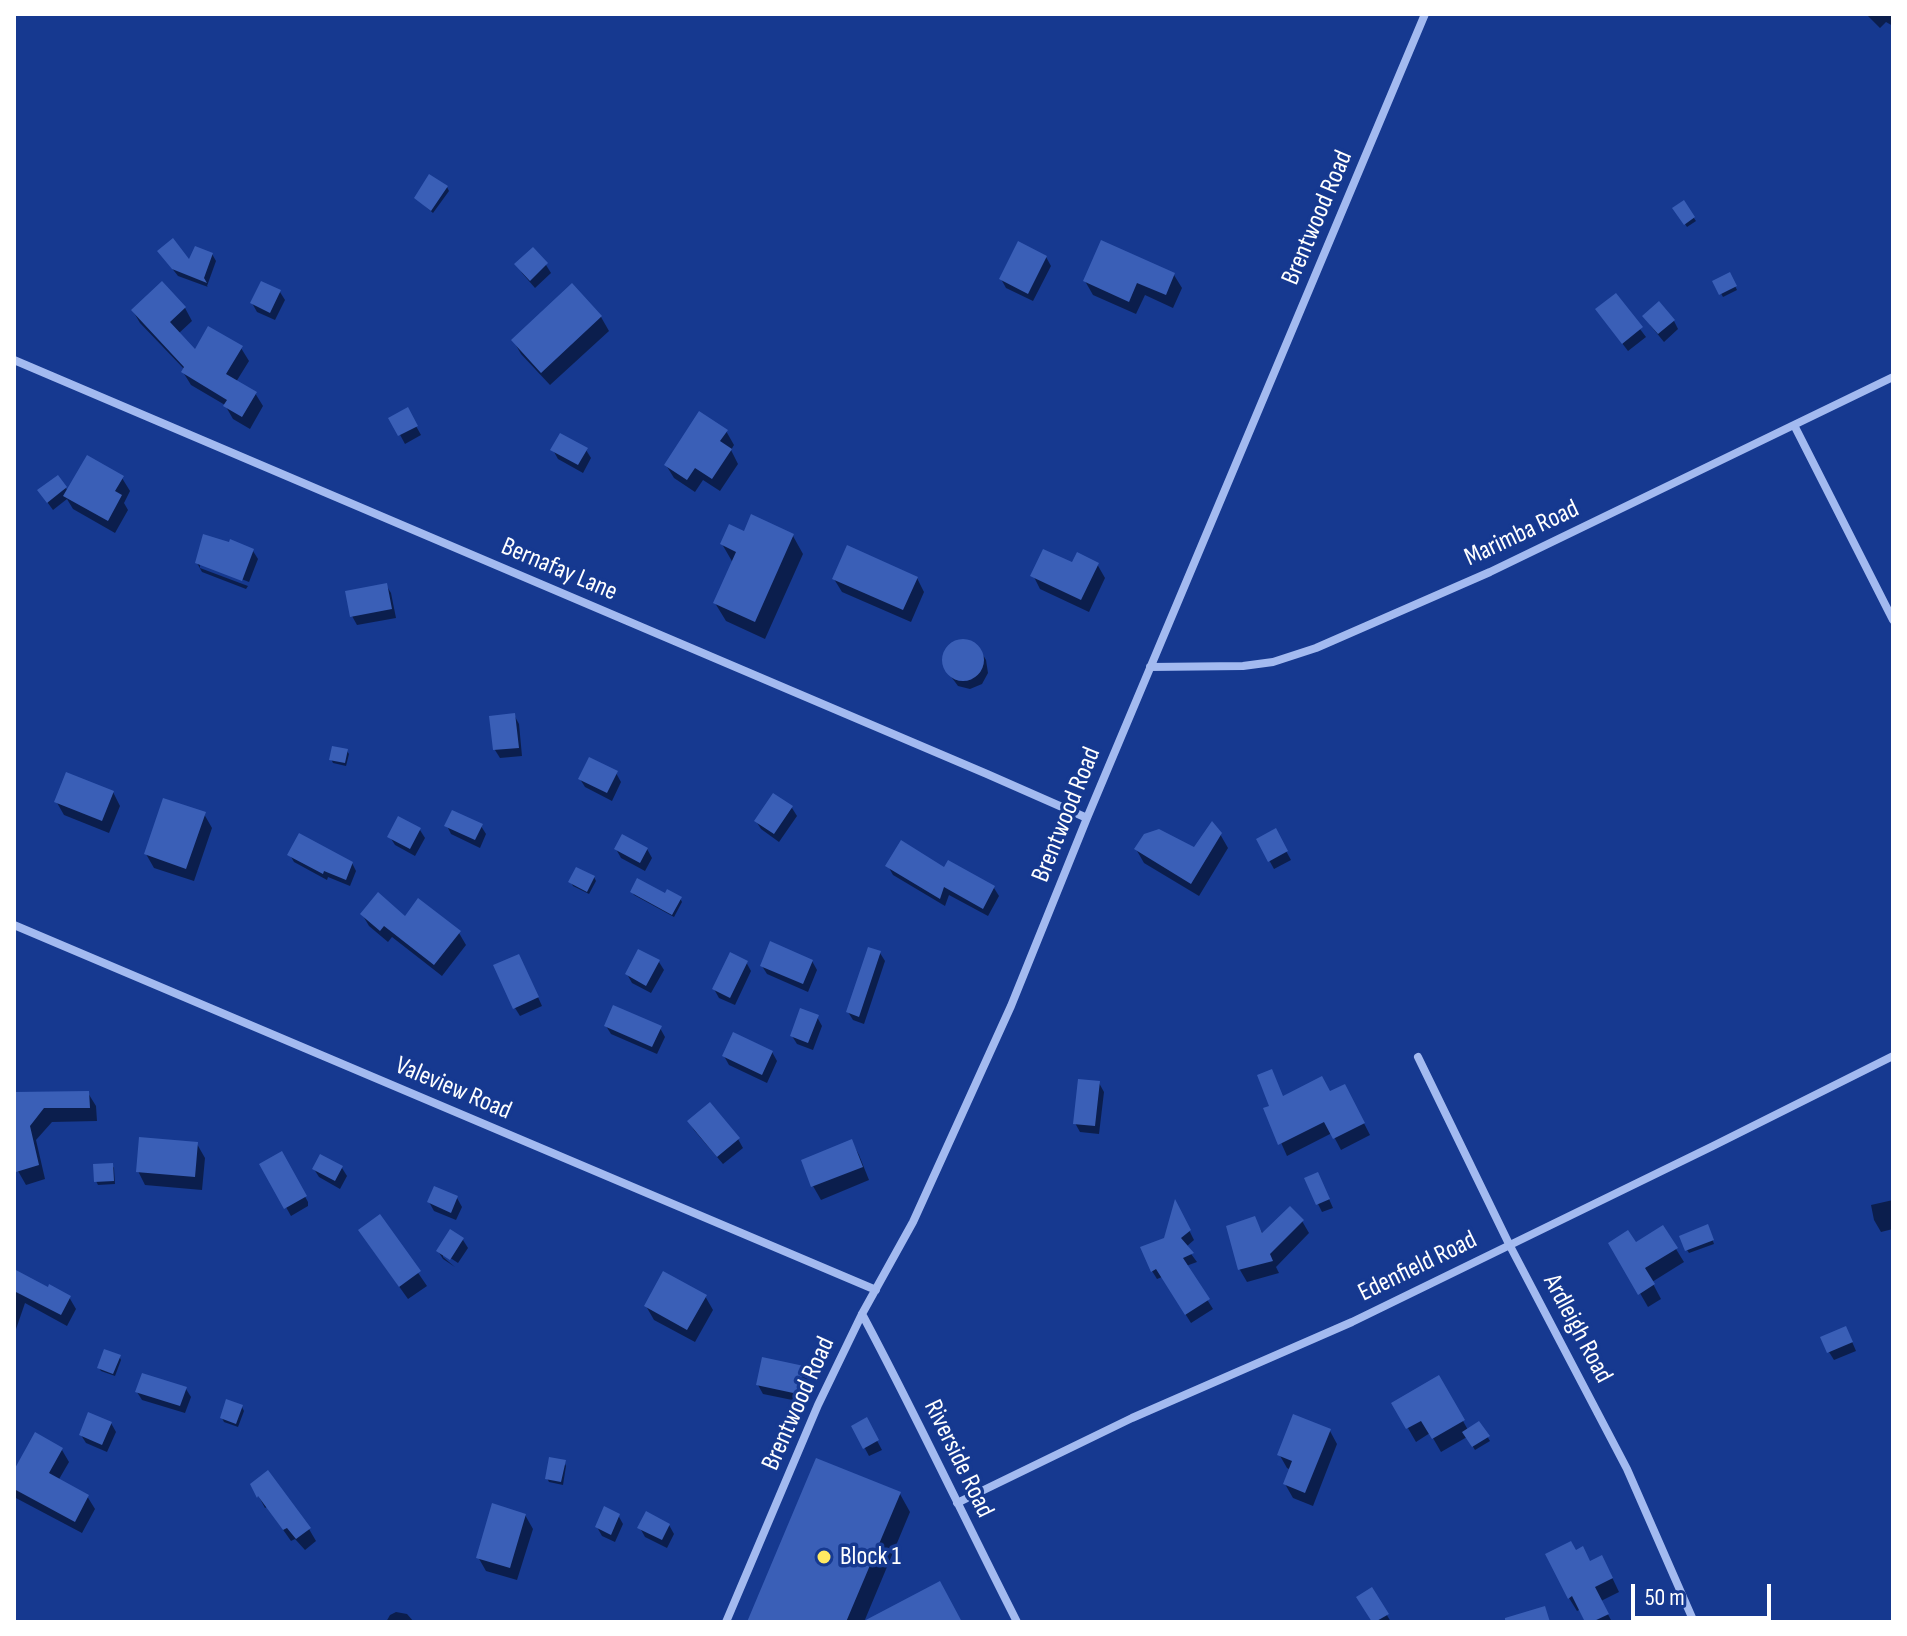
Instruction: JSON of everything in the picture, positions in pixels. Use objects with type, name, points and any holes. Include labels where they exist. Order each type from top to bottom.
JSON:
[{"type":"street","name":"Brentwood Road","points":[[726,1622],[818,1405],[862,1314],[913,1222],[1011,1006],[1425,14]]},
{"type":"street","name":"Bernafay Lane","points":[[14,360],[1087,818]]},
{"type":"street","name":"Marimba Road","points":[[1150,667],[1243,666],[1273,662],[1316,648],[1490,572],[1893,377]]},
{"type":"street","points":[[1794,425],[1893,620]]},
{"type":"street","name":"Valeview Road","points":[[14,925],[876,1290]]},
{"type":"street","name":"Edenfield Road","points":[[957,1503],[1132,1418],[1352,1322],[1893,1056]]},
{"type":"street","name":"Ardleigh Road","points":[[1418,1057],[1509,1244],[1627,1469],[1694,1622]]},
{"type":"street","name":"Riverside Road","points":[[862,1314],[1017,1622]]},
{"type":"building","points":[[429,174],[448,186],[431,211],[414,198]]},
{"type":"building","points":[[1684,200],[1695,217],[1684,225],[1672,208]]},
{"type":"building","points":[[173,238],[189,259],[195,246],[213,253],[204,278],[207,283],[172,269],[157,251]]},
{"type":"building","points":[[1101,240],[1175,273],[1166,295],[1137,283],[1129,302],[1083,281]]},
{"type":"building","points":[[1018,241],[1047,256],[1028,294],[999,279]]},
{"type":"building","points":[[533,247],[548,263],[530,281],[514,264]]},
{"type":"building","points":[[1730,272],[1737,286],[1719,295],[1712,281]]},
{"type":"building","points":[[162,281],[186,307],[170,322],[195,349],[208,326],[243,346],[226,374],[257,392],[242,417],[223,406],[227,400],[181,372],[184,367],[131,310]]},
{"type":"building","points":[[261,281],[281,290],[270,313],[250,303]]},
{"type":"building","points":[[572,283],[602,316],[541,373],[511,340]]},
{"type":"building","points":[[1616,293],[1643,327],[1622,344],[1595,309]]},
{"type":"building","points":[[1659,301],[1675,320],[1658,334],[1642,316]]},
{"type":"building","points":[[408,407],[418,426],[398,436],[388,418]]},
{"type":"building","points":[[699,411],[728,430],[720,441],[732,449],[712,479],[695,468],[687,480],[664,465]]},
{"type":"building","points":[[560,433],[588,448],[578,465],[550,450]]},
{"type":"building","points":[[87,455],[124,476],[115,491],[122,495],[108,521],[63,496]]},
{"type":"building","points":[[58,475],[67,487],[47,503],[37,490]]},
{"type":"building","points":[[751,514],[794,534],[755,622],[713,603],[736,552],[720,544],[729,524],[744,531]]},
{"type":"building","points":[[203,534],[229,542],[230,539],[254,549],[242,581],[195,563]]},
{"type":"building","points":[[847,545],[918,577],[903,610],[832,579]]},
{"type":"building","points":[[1043,549],[1072,562],[1077,552],[1099,563],[1081,600],[1030,576]]},
{"type":"building","points":[[387,583],[392,609],[350,617],[345,591]]},
{"type":"building","points":[[963,639],[978,645],[984,660],[978,675],[963,681],[948,675],[942,660],[948,645]]},
{"type":"building","points":[[515,713],[519,748],[493,750],[489,716]]},
{"type":"building","points":[[332,746],[348,749],[345,763],[329,760]]},
{"type":"building","points":[[589,757],[618,771],[607,793],[578,779]]},
{"type":"building","points":[[66,772],[114,791],[102,821],[54,802]]},
{"type":"building","points":[[773,793],[793,806],[774,834],[754,821]]},
{"type":"building","points":[[163,798],[206,812],[186,869],[144,854]]},
{"type":"building","points":[[452,810],[483,824],[475,840],[444,826]]},
{"type":"building","points":[[398,816],[421,828],[410,849],[387,837]]},
{"type":"building","points":[[1212,821],[1222,833],[1191,884],[1134,849],[1144,834],[1159,829],[1194,847]]},
{"type":"building","points":[[1276,828],[1288,851],[1268,862],[1256,839]]},
{"type":"building","points":[[299,833],[353,862],[346,880],[324,871],[323,874],[287,855]]},
{"type":"building","points":[[622,834],[648,848],[640,863],[614,849]]},
{"type":"building","points":[[901,840],[944,867],[948,860],[995,886],[983,909],[944,887],[940,899],[885,866]]},
{"type":"building","points":[[576,867],[595,876],[587,892],[568,882]]},
{"type":"building","points":[[637,878],[665,893],[667,889],[682,897],[672,915],[630,892]]},
{"type":"building","points":[[378,892],[405,916],[418,898],[461,931],[434,965],[384,926],[380,931],[360,914]]},
{"type":"building","points":[[770,941],[813,960],[803,984],[760,966]]},
{"type":"building","points":[[868,947],[881,951],[859,1017],[846,1012]]},
{"type":"building","points":[[638,949],[660,960],[646,986],[625,974]]},
{"type":"building","points":[[730,952],[748,961],[730,998],[712,989]]},
{"type":"building","points":[[519,954],[539,997],[513,1009],[493,965]]},
{"type":"building","points":[[613,1005],[662,1026],[652,1047],[604,1026]]},
{"type":"building","points":[[800,1008],[819,1015],[808,1043],[790,1036]]},
{"type":"building","points":[[733,1032],[773,1051],[762,1075],[722,1056]]},
{"type":"building","points":[[1272,1069],[1283,1096],[1322,1076],[1330,1091],[1345,1084],[1365,1123],[1333,1139],[1324,1122],[1278,1145],[1263,1108],[1269,1106],[1257,1075]]},
{"type":"building","points":[[1078,1079],[1100,1081],[1095,1126],[1073,1124]]},
{"type":"building","points":[[89,1091],[90,1108],[44,1108],[30,1126],[39,1165],[16,1172],[14,1092]]},
{"type":"building","points":[[710,1102],[740,1138],[717,1157],[687,1121]]},
{"type":"building","points":[[139,1137],[198,1142],[195,1177],[136,1172]]},
{"type":"building","points":[[852,1139],[863,1167],[811,1187],[801,1160]]},
{"type":"building","points":[[282,1151],[307,1196],[284,1209],[259,1164]]},
{"type":"building","points":[[320,1154],[343,1166],[335,1181],[312,1169]]},
{"type":"building","points":[[113,1163],[114,1181],[94,1182],[93,1164]]},
{"type":"building","points":[[1318,1172],[1330,1199],[1316,1205],[1304,1178]]},
{"type":"building","points":[[434,1186],[458,1196],[451,1213],[427,1202]]},
{"type":"building","points":[[1175,1199],[1191,1230],[1181,1238],[1194,1253],[1183,1258],[1210,1299],[1185,1315],[1156,1269],[1151,1272],[1140,1247],[1164,1238]]},
{"type":"building","points":[[1290,1206],[1304,1220],[1270,1254],[1273,1261],[1238,1270],[1226,1226],[1255,1216],[1262,1233]]},
{"type":"building","points":[[380,1214],[421,1271],[399,1287],[358,1230]]},
{"type":"building","points":[[1708,1224],[1714,1240],[1685,1251],[1679,1236]]},
{"type":"building","points":[[1663,1225],[1678,1248],[1645,1268],[1655,1284],[1638,1295],[1608,1243],[1628,1230],[1636,1242]]},
{"type":"building","points":[[450,1229],[464,1238],[450,1260],[436,1251]]},
{"type":"building","points":[[14,1269],[71,1296],[61,1315],[14,1291]]},
{"type":"building","points":[[663,1271],[707,1295],[687,1330],[644,1306]]},
{"type":"building","points":[[1846,1326],[1853,1342],[1827,1353],[1820,1337]]},
{"type":"building","points":[[104,1349],[121,1355],[113,1374],[97,1368]]},
{"type":"building","points":[[762,1357],[804,1366],[798,1394],[756,1385]]},
{"type":"building","points":[[142,1373],[187,1387],[180,1406],[135,1392]]},
{"type":"building","points":[[1439,1375],[1465,1420],[1432,1439],[1421,1421],[1406,1429],[1391,1403]]},
{"type":"building","points":[[226,1399],[243,1405],[236,1424],[220,1418]]},
{"type":"building","points":[[88,1412],[112,1422],[102,1445],[79,1435]]},
{"type":"building","points":[[1293,1414],[1331,1429],[1305,1493],[1283,1484],[1292,1461],[1277,1455]]},
{"type":"building","points":[[867,1417],[879,1440],[863,1449],[851,1426]]},
{"type":"building","points":[[1479,1421],[1490,1436],[1472,1447],[1462,1432]]},
{"type":"building","points":[[35,1432],[63,1448],[49,1473],[89,1495],[75,1522],[14,1489],[14,1470]]},
{"type":"building","points":[[549,1457],[566,1460],[561,1482],[545,1479]]},
{"type":"building","name":"Block 1","points":[[816,1458],[901,1492],[846,1622],[747,1622]]},
{"type":"building","points":[[268,1470],[311,1528],[296,1539],[287,1528],[283,1530],[257,1498],[250,1484]]},
{"type":"building","points":[[492,1503],[526,1514],[510,1568],[476,1558]]},
{"type":"building","points":[[604,1506],[620,1514],[611,1535],[595,1527]]},
{"type":"building","points":[[646,1511],[670,1524],[662,1540],[637,1528]]},
{"type":"building","points":[[1571,1541],[1576,1550],[1583,1546],[1590,1561],[1602,1555],[1613,1578],[1595,1587],[1609,1614],[1592,1622],[1585,1622],[1572,1596],[1568,1599],[1545,1554]]},
{"type":"building","points":[[940,1581],[962,1622],[862,1622]]},
{"type":"building","points":[[1372,1587],[1389,1614],[1375,1622],[1356,1597]]},
{"type":"building","points":[[1545,1606],[1550,1622],[1505,1622],[1505,1618]]},
{"type":"place","name":"Block 1","points":[[824,1557]]}]
